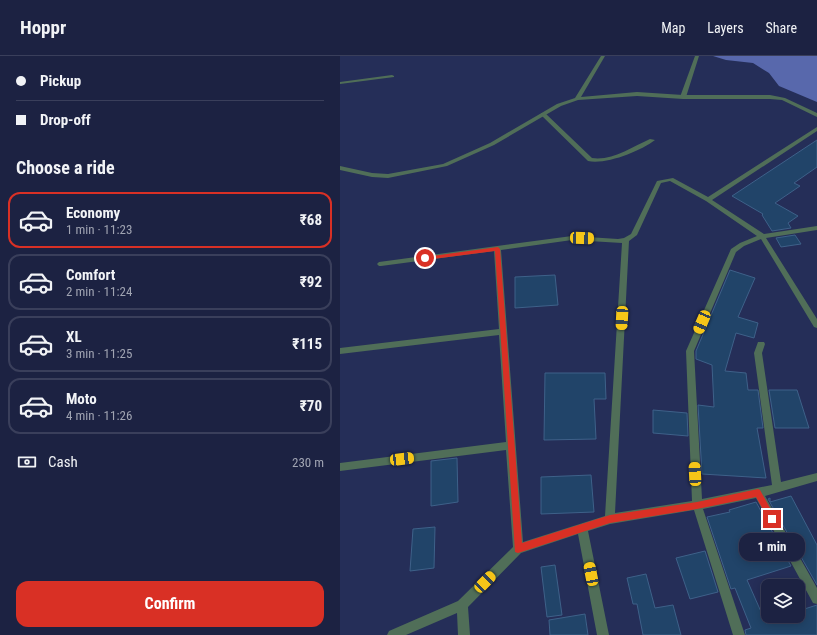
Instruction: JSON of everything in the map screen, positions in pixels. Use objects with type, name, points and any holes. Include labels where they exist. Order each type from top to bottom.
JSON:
[{"type":"street","points":[[578,99],[603,56]]},
{"type":"street","points":[[683,97],[697,56]]},
{"type":"street","points":[[340,84],[392,76]]},
{"type":"street","points":[[340,168],[372,175],[388,176],[445,165],[492,144],[559,105],[578,99],[637,94],[683,97],[770,97],[783,99],[817,115]]},
{"type":"street","points":[[543,114],[590,160],[594,161],[610,158],[652,140]]},
{"type":"street","points":[[708,200],[817,129]]},
{"type":"street","points":[[381,264],[572,238],[618,241],[626,240],[634,234],[659,182],[671,179],[708,200],[762,236],[817,325]]},
{"type":"street","points":[[738,635],[697,505],[690,351],[733,251],[739,246],[762,236],[817,228]]},
{"type":"street","points":[[610,519],[626,240]]},
{"type":"street","points":[[498,249],[518,549]]},
{"type":"street","points":[[340,351],[503,332]]},
{"type":"street","points":[[761,344],[758,353],[777,488]]},
{"type":"street","points":[[340,467],[511,445]]},
{"type":"street","points":[[393,635],[462,605],[518,549],[610,519],[697,505],[758,493],[817,477]]},
{"type":"street","points":[[758,493],[817,599]]},
{"type":"street","points":[[582,528],[603,635]]},
{"type":"street","points":[[462,605],[464,635]]},
{"type":"water","points":[[713,56],[817,56],[817,102],[779,86],[769,73],[753,63],[726,60]]},
{"type":"building","points":[[817,140],[817,167],[794,183],[800,186],[775,203],[798,216],[788,223],[791,228],[772,231],[762,215],[763,214],[732,196]]},
{"type":"building","points":[[795,235],[801,244],[781,247],[776,238]]},
{"type":"building","points":[[730,270],[755,278],[738,317],[758,323],[754,338],[736,333],[725,371],[746,373],[748,390],[758,390],[763,428],[757,428],[766,478],[702,474],[698,405],[714,407],[712,365],[696,359],[696,351]]},
{"type":"building","points":[[555,275],[558,305],[515,308],[515,277]]},
{"type":"building","points":[[545,373],[605,373],[606,399],[594,399],[596,439],[544,440]]},
{"type":"building","points":[[769,390],[797,390],[809,428],[775,428]]},
{"type":"building","points":[[653,410],[687,413],[688,436],[653,433]]},
{"type":"building","points":[[457,458],[458,502],[431,506],[431,461]]},
{"type":"building","points":[[591,475],[594,512],[541,514],[541,477]]},
{"type":"building","points":[[791,496],[817,545],[817,585],[768,499],[770,498],[770,502]]},
{"type":"building","points":[[756,502],[791,566],[747,580],[761,612],[761,623],[805,623],[805,609],[817,605],[817,635],[746,635],[745,630],[751,628],[735,588],[731,589],[707,517],[730,512],[729,510]]},
{"type":"building","points":[[435,527],[434,568],[410,571],[413,529]]},
{"type":"building","points":[[705,551],[718,592],[690,599],[676,558]]},
{"type":"building","points":[[555,565],[562,615],[547,617],[541,567]]},
{"type":"building","points":[[646,574],[655,608],[673,605],[681,635],[643,635],[637,604],[633,604],[627,578]]},
{"type":"building","points":[[585,614],[588,635],[550,635],[549,620]]},
{"type":"route","points":[[425,258],[498,249],[518,549],[610,519],[697,505],[758,493],[772,519]]}]
